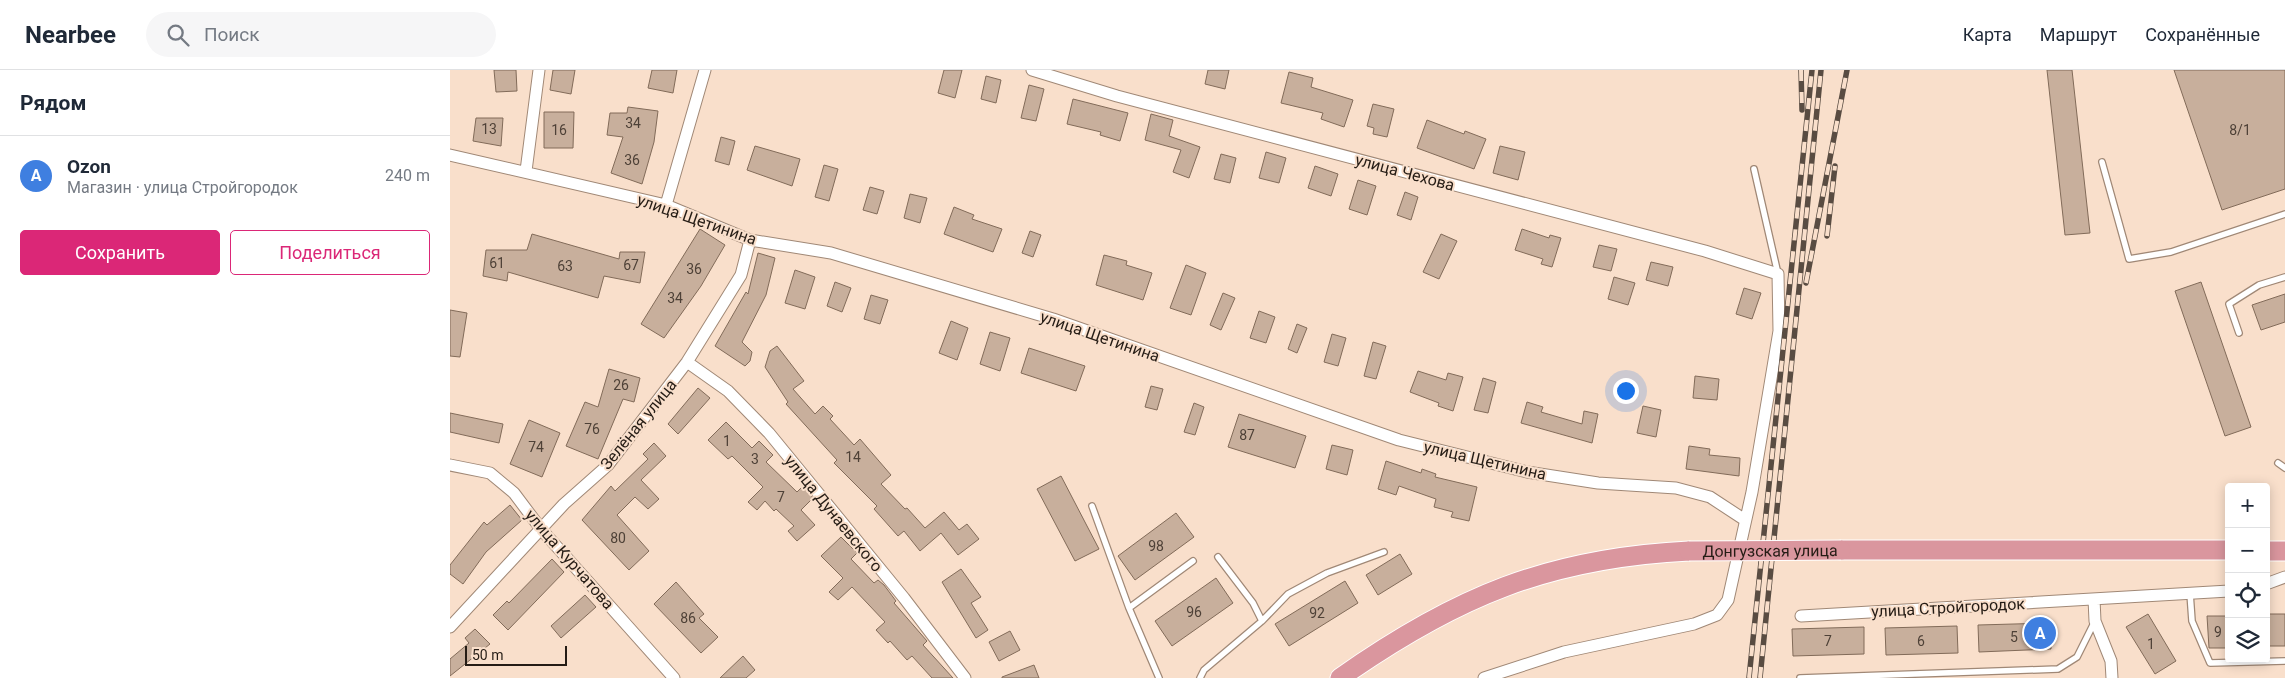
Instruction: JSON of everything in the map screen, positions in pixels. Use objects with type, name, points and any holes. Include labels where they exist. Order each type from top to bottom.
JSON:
[{"type":"highway","name":"Донгузская улица","points":[[1340,678],[1380,650],[1430,620],[1485,594],[1532,576],[1585,562],[1638,553],[1841,550],[2225,550]]},
{"type":"highway","points":[[2270,551],[2285,551]]},
{"type":"street","points":[[526,172],[539,70]]},
{"type":"street","points":[[666,205],[705,70]]},
{"type":"street","name":"улица Чехова","points":[[1032,70],[1116,96],[1705,251],[1778,274]]},
{"type":"street","name":"улица Щетинина","points":[[450,155],[666,205],[750,240],[831,253],[1052,319],[1399,440],[1527,472],[1598,483],[1676,488],[1710,497],[1745,520]]},
{"type":"street","name":"Зелёная улица","points":[[450,627],[541,529],[608,465],[687,362],[741,275],[750,240]]},
{"type":"street","points":[[1484,678],[1564,652],[1694,624],[1717,615],[1728,600],[1745,520],[1779,331],[1778,274]]},
{"type":"street","name":"улица Дунаевского","points":[[687,362],[728,392],[769,433],[904,598],[965,678]]},
{"type":"street","name":"улица Курчатова","points":[[450,465],[490,473],[514,493],[541,529],[674,678]]},
{"type":"street","points":[[2270,583],[2285,577]]},
{"type":"street","name":"улица Стройгородок","points":[[1801,616],[2225,591]]},
{"type":"street","points":[[2094,599],[2095,621],[2110,661],[2112,678]]},
{"type":"lane","points":[[2102,162],[2129,259],[2172,252],[2285,214]]},
{"type":"lane","points":[[1754,169],[1778,274]]},
{"type":"lane","points":[[2239,333],[2229,304],[2259,285],[2285,277]]},
{"type":"lane","points":[[2278,463],[2285,468]]},
{"type":"lane","points":[[1092,506],[1129,608],[1159,678]]},
{"type":"lane","points":[[1200,678],[1204,670],[1262,621],[1288,594],[1327,573],[1384,552]]},
{"type":"lane","points":[[1218,558],[1253,603],[1262,621]]},
{"type":"lane","points":[[1129,608],[1193,561]]},
{"type":"lane","points":[[2190,593],[2192,620],[2210,663],[2285,661]]},
{"type":"lane","points":[[1800,678],[1944,676],[2058,669],[2077,657],[2095,621]]},
{"type":"building","points":[[494,70],[516,70],[517,91],[496,92]]},
{"type":"building","points":[[553,70],[575,70],[571,94],[550,90]]},
{"type":"building","points":[[652,70],[677,70],[673,93],[648,88]]},
{"type":"building","points":[[944,70],[962,70],[955,98],[938,93]]},
{"type":"building","points":[[1208,70],[1229,70],[1225,89],[1205,84]]},
{"type":"building","points":[[2047,70],[2072,70],[2090,233],[2065,235]]},
{"type":"building","points":[[2174,70],[2285,70],[2285,189],[2222,210]]},
{"type":"building","points":[[1289,72],[1313,78],[1311,87],[1353,100],[1344,127],[1321,119],[1323,113],[1281,103]]},
{"type":"building","points":[[986,76],[1001,80],[996,103],[981,99]]},
{"type":"building","points":[[1029,85],[1044,89],[1036,121],[1021,118]]},
{"type":"building","points":[[1073,99],[1128,113],[1120,141],[1100,135],[1101,132],[1067,124]]},
{"type":"building","points":[[1373,104],[1394,109],[1387,137],[1373,134],[1374,128],[1367,126]]},
{"type":"building","points":[[628,107],[658,111],[654,142],[642,184],[611,173],[623,137],[607,135],[610,113],[627,113]]},
{"type":"building","points":[[544,112],[574,112],[573,148],[544,148]]},
{"type":"building","points":[[1151,114],[1173,120],[1169,136],[1200,147],[1189,178],[1173,172],[1181,150],[1145,140]]},
{"type":"building","points":[[476,118],[503,118],[501,146],[473,141]]},
{"type":"building","points":[[1427,120],[1464,134],[1465,131],[1486,139],[1474,169],[1417,148]]},
{"type":"building","points":[[721,137],[735,141],[729,165],[715,161]]},
{"type":"building","points":[[755,146],[800,159],[792,186],[747,170]]},
{"type":"building","points":[[1500,146],[1525,152],[1518,180],[1493,173]]},
{"type":"building","points":[[1266,152],[1286,158],[1279,183],[1259,178]]},
{"type":"building","points":[[1221,154],[1236,158],[1230,183],[1214,179]]},
{"type":"building","points":[[824,165],[838,169],[829,201],[815,197]]},
{"type":"building","points":[[1315,166],[1338,174],[1331,196],[1308,188]]},
{"type":"building","points":[[1358,180],[1376,186],[1367,215],[1349,209]]},
{"type":"building","points":[[870,187],[884,191],[877,214],[863,210]]},
{"type":"building","points":[[1405,192],[1418,197],[1411,220],[1397,215]]},
{"type":"building","points":[[910,194],[927,198],[920,223],[904,218]]},
{"type":"building","points":[[954,207],[974,215],[972,219],[1002,229],[993,252],[944,234]]},
{"type":"building","points":[[700,229],[725,245],[701,286],[664,338],[641,324]]},
{"type":"building","points":[[1522,229],[1549,238],[1550,235],[1561,238],[1552,267],[1541,264],[1543,259],[1515,250]]},
{"type":"building","points":[[1030,231],[1041,235],[1033,257],[1022,253]]},
{"type":"building","points":[[532,234],[619,259],[620,252],[645,252],[640,283],[604,276],[598,298],[508,272],[507,281],[483,276],[486,250],[527,250]]},
{"type":"building","points":[[1441,234],[1457,241],[1439,279],[1423,272]]},
{"type":"building","points":[[1599,245],[1617,249],[1611,271],[1593,267]]},
{"type":"building","points":[[758,253],[775,258],[766,295],[742,342],[752,352],[750,361],[745,366],[715,346],[746,292],[748,294]]},
{"type":"building","points":[[1104,255],[1127,261],[1126,265],[1152,273],[1143,300],[1096,285]]},
{"type":"building","points":[[1651,262],[1673,267],[1668,286],[1646,280]]},
{"type":"building","points":[[1186,265],[1206,273],[1191,315],[1170,308]]},
{"type":"building","points":[[795,270],[815,277],[805,309],[785,303]]},
{"type":"building","points":[[1614,277],[1635,283],[1628,305],[1608,299]]},
{"type":"building","points":[[835,282],[851,288],[842,312],[827,306]]},
{"type":"building","points":[[2201,282],[2251,427],[2225,436],[2175,291]]},
{"type":"building","points":[[1744,288],[1761,293],[1752,319],[1736,314]]},
{"type":"building","points":[[1223,293],[1235,298],[1221,330],[1210,325]]},
{"type":"building","points":[[2285,294],[2285,322],[2261,330],[2252,305]]},
{"type":"building","points":[[871,295],[888,300],[880,324],[864,319]]},
{"type":"building","points":[[450,310],[467,313],[460,357],[450,356]]},
{"type":"building","points":[[1259,311],[1275,317],[1266,343],[1250,338]]},
{"type":"building","points":[[951,321],[968,328],[957,360],[939,353]]},
{"type":"building","points":[[1297,324],[1307,328],[1297,353],[1288,349]]},
{"type":"building","points":[[990,332],[1010,338],[1000,371],[980,364]]},
{"type":"building","points":[[1332,334],[1346,338],[1338,366],[1324,362]]},
{"type":"building","points":[[1373,342],[1386,346],[1376,379],[1364,376]]},
{"type":"building","points":[[777,346],[804,381],[793,389],[815,414],[823,406],[833,416],[830,419],[854,445],[860,439],[891,475],[881,484],[905,509],[907,508],[925,528],[944,512],[959,530],[967,524],[979,539],[958,555],[941,533],[920,551],[904,531],[898,536],[874,509],[877,506],[834,463],[837,460],[786,404],[788,402],[765,367],[770,351]]},
{"type":"building","points":[[1029,348],[1085,366],[1076,391],[1021,373]]},
{"type":"building","points":[[609,369],[640,378],[634,402],[623,399],[598,459],[566,446],[585,402],[598,407]]},
{"type":"building","points":[[1418,371],[1446,380],[1448,373],[1463,377],[1453,411],[1438,406],[1439,403],[1410,392]]},
{"type":"building","points":[[1695,376],[1719,379],[1717,400],[1693,398]]},
{"type":"building","points":[[1483,378],[1496,382],[1488,413],[1474,410]]},
{"type":"building","points":[[1151,386],[1163,389],[1157,410],[1145,407]]},
{"type":"building","points":[[698,388],[710,398],[678,434],[668,424]]},
{"type":"building","points":[[1527,402],[1543,407],[1541,412],[1582,424],[1584,411],[1598,414],[1592,443],[1521,423]]},
{"type":"building","points":[[1194,403],[1204,407],[1195,435],[1184,432]]},
{"type":"building","points":[[1643,406],[1661,410],[1656,437],[1637,433]]},
{"type":"building","points":[[450,413],[503,424],[499,443],[450,432]]},
{"type":"building","points":[[1239,414],[1306,436],[1295,468],[1228,447]]},
{"type":"building","points":[[529,420],[560,433],[542,477],[510,464]]},
{"type":"building","points":[[726,422],[752,448],[759,441],[773,455],[766,462],[797,492],[803,486],[813,498],[801,510],[815,525],[797,541],[788,531],[794,526],[776,509],[774,511],[765,501],[757,510],[748,502],[763,487],[732,456],[728,459],[708,440]]},
{"type":"building","points":[[654,443],[666,456],[641,480],[659,499],[648,509],[635,497],[617,515],[649,551],[629,570],[582,520],[611,486],[615,491],[648,459],[643,454]]},
{"type":"building","points":[[1332,445],[1353,450],[1347,475],[1326,469]]},
{"type":"building","points":[[1689,446],[1710,449],[1709,455],[1740,458],[1739,476],[1686,469]]},
{"type":"building","points":[[1386,461],[1421,473],[1422,469],[1436,474],[1435,477],[1477,487],[1469,521],[1451,517],[1453,512],[1434,507],[1436,499],[1399,486],[1396,495],[1378,489]]},
{"type":"building","points":[[1061,476],[1099,549],[1075,561],[1037,489]]},
{"type":"building","points":[[510,505],[522,520],[486,552],[463,584],[450,574],[450,565],[484,522],[487,525]]},
{"type":"building","points":[[1176,513],[1194,537],[1135,580],[1118,556]]},
{"type":"building","points":[[841,537],[857,553],[851,559],[874,583],[878,580],[884,585],[896,601],[894,603],[927,641],[923,645],[953,678],[932,678],[912,656],[907,660],[890,641],[888,643],[876,630],[885,622],[852,587],[838,600],[829,592],[843,578],[821,556]]},
{"type":"building","points":[[1400,554],[1412,574],[1378,595],[1366,575]]},
{"type":"building","points":[[552,559],[564,572],[508,630],[493,615],[507,601],[509,603]]},
{"type":"building","points":[[961,569],[981,597],[971,603],[988,630],[976,638],[942,582]]},
{"type":"building","points":[[1216,578],[1233,603],[1172,646],[1155,621]]},
{"type":"building","points":[[1345,581],[1358,603],[1289,646],[1275,624]]},
{"type":"building","points":[[676,582],[704,614],[699,618],[718,637],[701,653],[654,604]]},
{"type":"building","points":[[585,595],[596,607],[561,638],[551,626]]},
{"type":"building","points":[[2148,614],[2176,661],[2155,674],[2126,627]]},
{"type":"building","points":[[2270,614],[2285,614],[2285,646],[2270,646]]},
{"type":"building","points":[[2207,616],[2225,616],[2225,648],[2209,648]]},
{"type":"building","points":[[2050,623],[2051,649],[1979,652],[1978,625]]},
{"type":"building","points":[[1957,626],[1958,653],[1886,655],[1885,628]]},
{"type":"building","points":[[1864,627],[1864,654],[1793,656],[1792,629]]},
{"type":"building","points":[[475,629],[490,644],[450,676],[450,659],[469,643],[465,638]]},
{"type":"building","points":[[1010,631],[1020,650],[999,661],[989,642]]},
{"type":"building","points":[[743,656],[755,670],[746,678],[720,678]]},
{"type":"building","points":[[1034,665],[1039,678],[1002,678],[1002,677]]},
{"type":"railway","points":[[1801,70],[1802,110]]},
{"type":"railway","points":[[1749,678],[1812,70]]},
{"type":"railway","points":[[1760,678],[1821,70]]},
{"type":"railway","points":[[1806,283],[1847,70]]},
{"type":"railway","points":[[1827,236],[1835,166]]},
{"type":"place","name":"Ozon","points":[[2040,633]]}]
